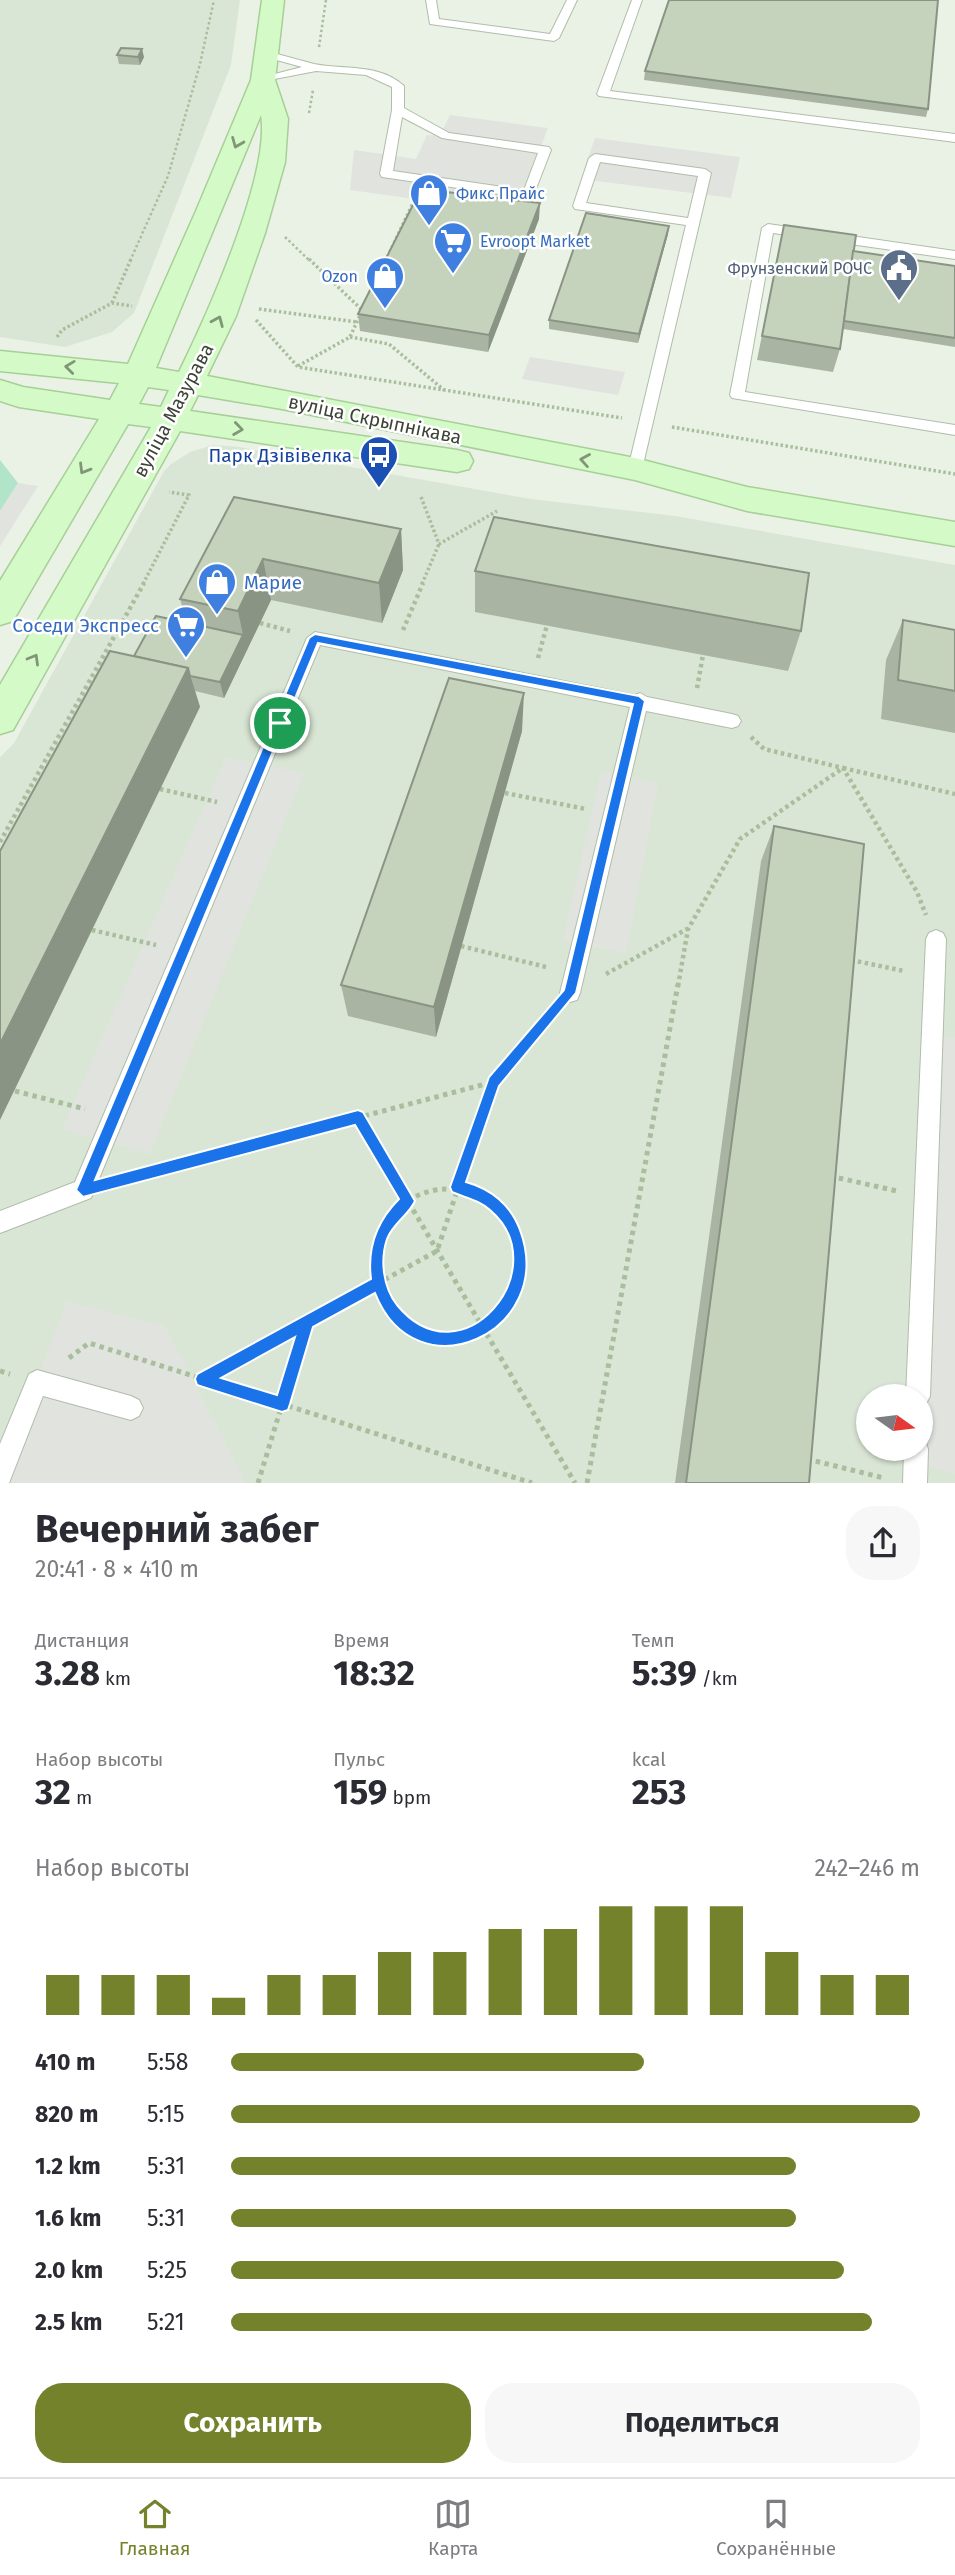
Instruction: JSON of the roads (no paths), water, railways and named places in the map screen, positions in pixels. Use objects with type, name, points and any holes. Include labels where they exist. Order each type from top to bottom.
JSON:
[{"type":"main road","name":"вуліца Мазурава","points":[[0,611],[120,411],[138,375],[210,211],[264,67],[273,0]]},
{"type":"main road","name":"вуліца Мазурава","points":[[0,719],[171,419],[225,304],[251,233],[272,162],[275,119],[264,67]]},
{"type":"main road","name":"вуліца Скрыпнікава","points":[[0,361],[190,383],[635,469],[747,499],[955,534]]},
{"type":"main road","name":"вуліца Скрыпнікава","points":[[0,390],[19,397],[395,450],[653,493],[747,499]]},
{"type":"lane","points":[[431,0],[433,22],[554,38],[572,0]]},
{"type":"lane","points":[[637,0],[603,94],[955,138]]},
{"type":"lane","points":[[264,67],[363,70],[382,76],[398,86],[398,110],[386,174],[528,194],[545,150],[446,136],[398,110]]},
{"type":"lane","points":[[264,67],[316,67]]},
{"type":"lane","points":[[635,469],[705,173],[595,158],[579,206],[693,222]]},
{"type":"lane","points":[[955,255],[768,228],[737,395],[955,430]]},
{"type":"lane","points":[[0,1222],[83,1190],[315,638],[732,721]]},
{"type":"lane","points":[[570,993],[639,701]]},
{"type":"lane","points":[[918,1384],[936,939]]},
{"type":"lane","points":[[0,1474],[37,1382],[131,1408]]},
{"type":"lane","points":[[904,1481],[912,1461]]},
{"type":"place","name":"Фикс Прайс","points":[[429,227]]},
{"type":"place","name":"Evroopt Market","points":[[453,275]]},
{"type":"place","name":"Фрунзенский РОЧС","points":[[899,302]]},
{"type":"place","name":"Ozon","points":[[385,310]]},
{"type":"place","name":"Парк Дзівівелка","points":[[379,489]]},
{"type":"place","name":"Марие","points":[[217,616]]},
{"type":"place","name":"Соседи Экспресс","points":[[186,659]]}]
